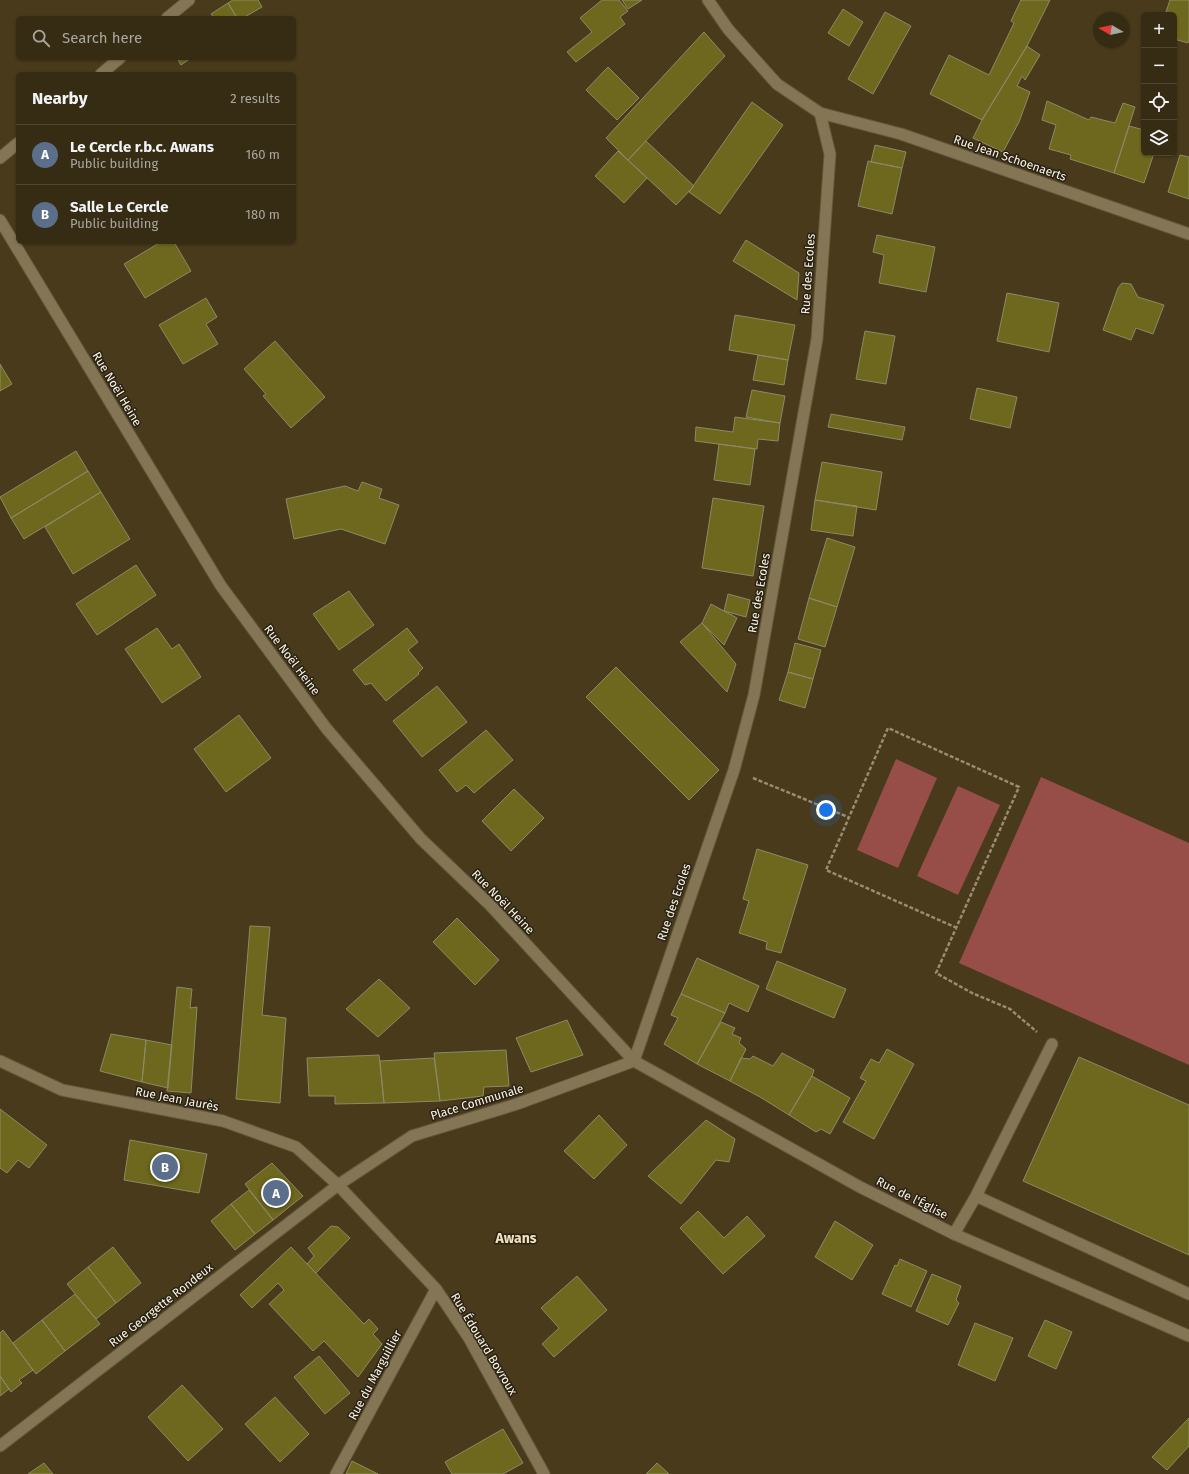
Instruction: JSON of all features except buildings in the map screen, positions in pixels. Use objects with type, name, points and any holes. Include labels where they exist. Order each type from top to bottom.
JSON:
[{"type":"street","points":[[169,16],[189,0]]},
{"type":"street","name":"Rue Jean Schoenaerts","points":[[708,0],[728,29],[777,84],[820,113],[900,134],[1189,234]]},
{"type":"street","points":[[103,72],[118,60]]},
{"type":"street","name":"Rue des Ecoles","points":[[634,1062],[734,770],[754,695],[817,338],[830,154],[820,113]]},
{"type":"street","points":[[0,158],[16,145]]},
{"type":"street","name":"Rue Noël Heine","points":[[0,220],[221,586],[326,728],[421,839],[491,906],[634,1062]]},
{"type":"street","points":[[954,1234],[976,1196],[1052,1044]]},
{"type":"street","name":"Rue Jean Jaurès","points":[[0,1061],[62,1090],[223,1122],[296,1147],[338,1185]]},
{"type":"street","name":"Place Communale","points":[[338,1185],[412,1136],[517,1104],[634,1062]]},
{"type":"street","name":"Rue de l'Église","points":[[634,1062],[860,1187],[954,1234],[1189,1336]]},
{"type":"street","name":"Rue Édouard Bovroux","points":[[338,1185],[436,1289],[469,1338],[544,1474]]},
{"type":"street","name":"Rue Georgette Rondeux","points":[[0,1446],[338,1185]]},
{"type":"street","points":[[976,1196],[1189,1294]]},
{"type":"street","name":"Rue du Marguillier","points":[[336,1474],[436,1289]]},
{"type":"path","points":[[957,928],[826,870],[888,728],[1019,787],[957,928],[936,973],[972,993],[1010,1009],[1052,1044]]},
{"type":"path","points":[[734,770],[848,817]]},
{"type":"shaded area","points":[[896,759],[937,778],[898,868],[857,850]]},
{"type":"shaded area","points":[[1041,777],[1189,843],[1189,1065],[959,963]]},
{"type":"shaded area","points":[[958,786],[1000,805],[958,895],[917,876]]},
{"type":"place","name":"Salle Le Cercle","points":[[165,1167]]},
{"type":"place","name":"Le Cercle r.b.c. Awans","points":[[276,1193]]},
{"type":"district","name":"Awans","points":[[516,1238]]}]
